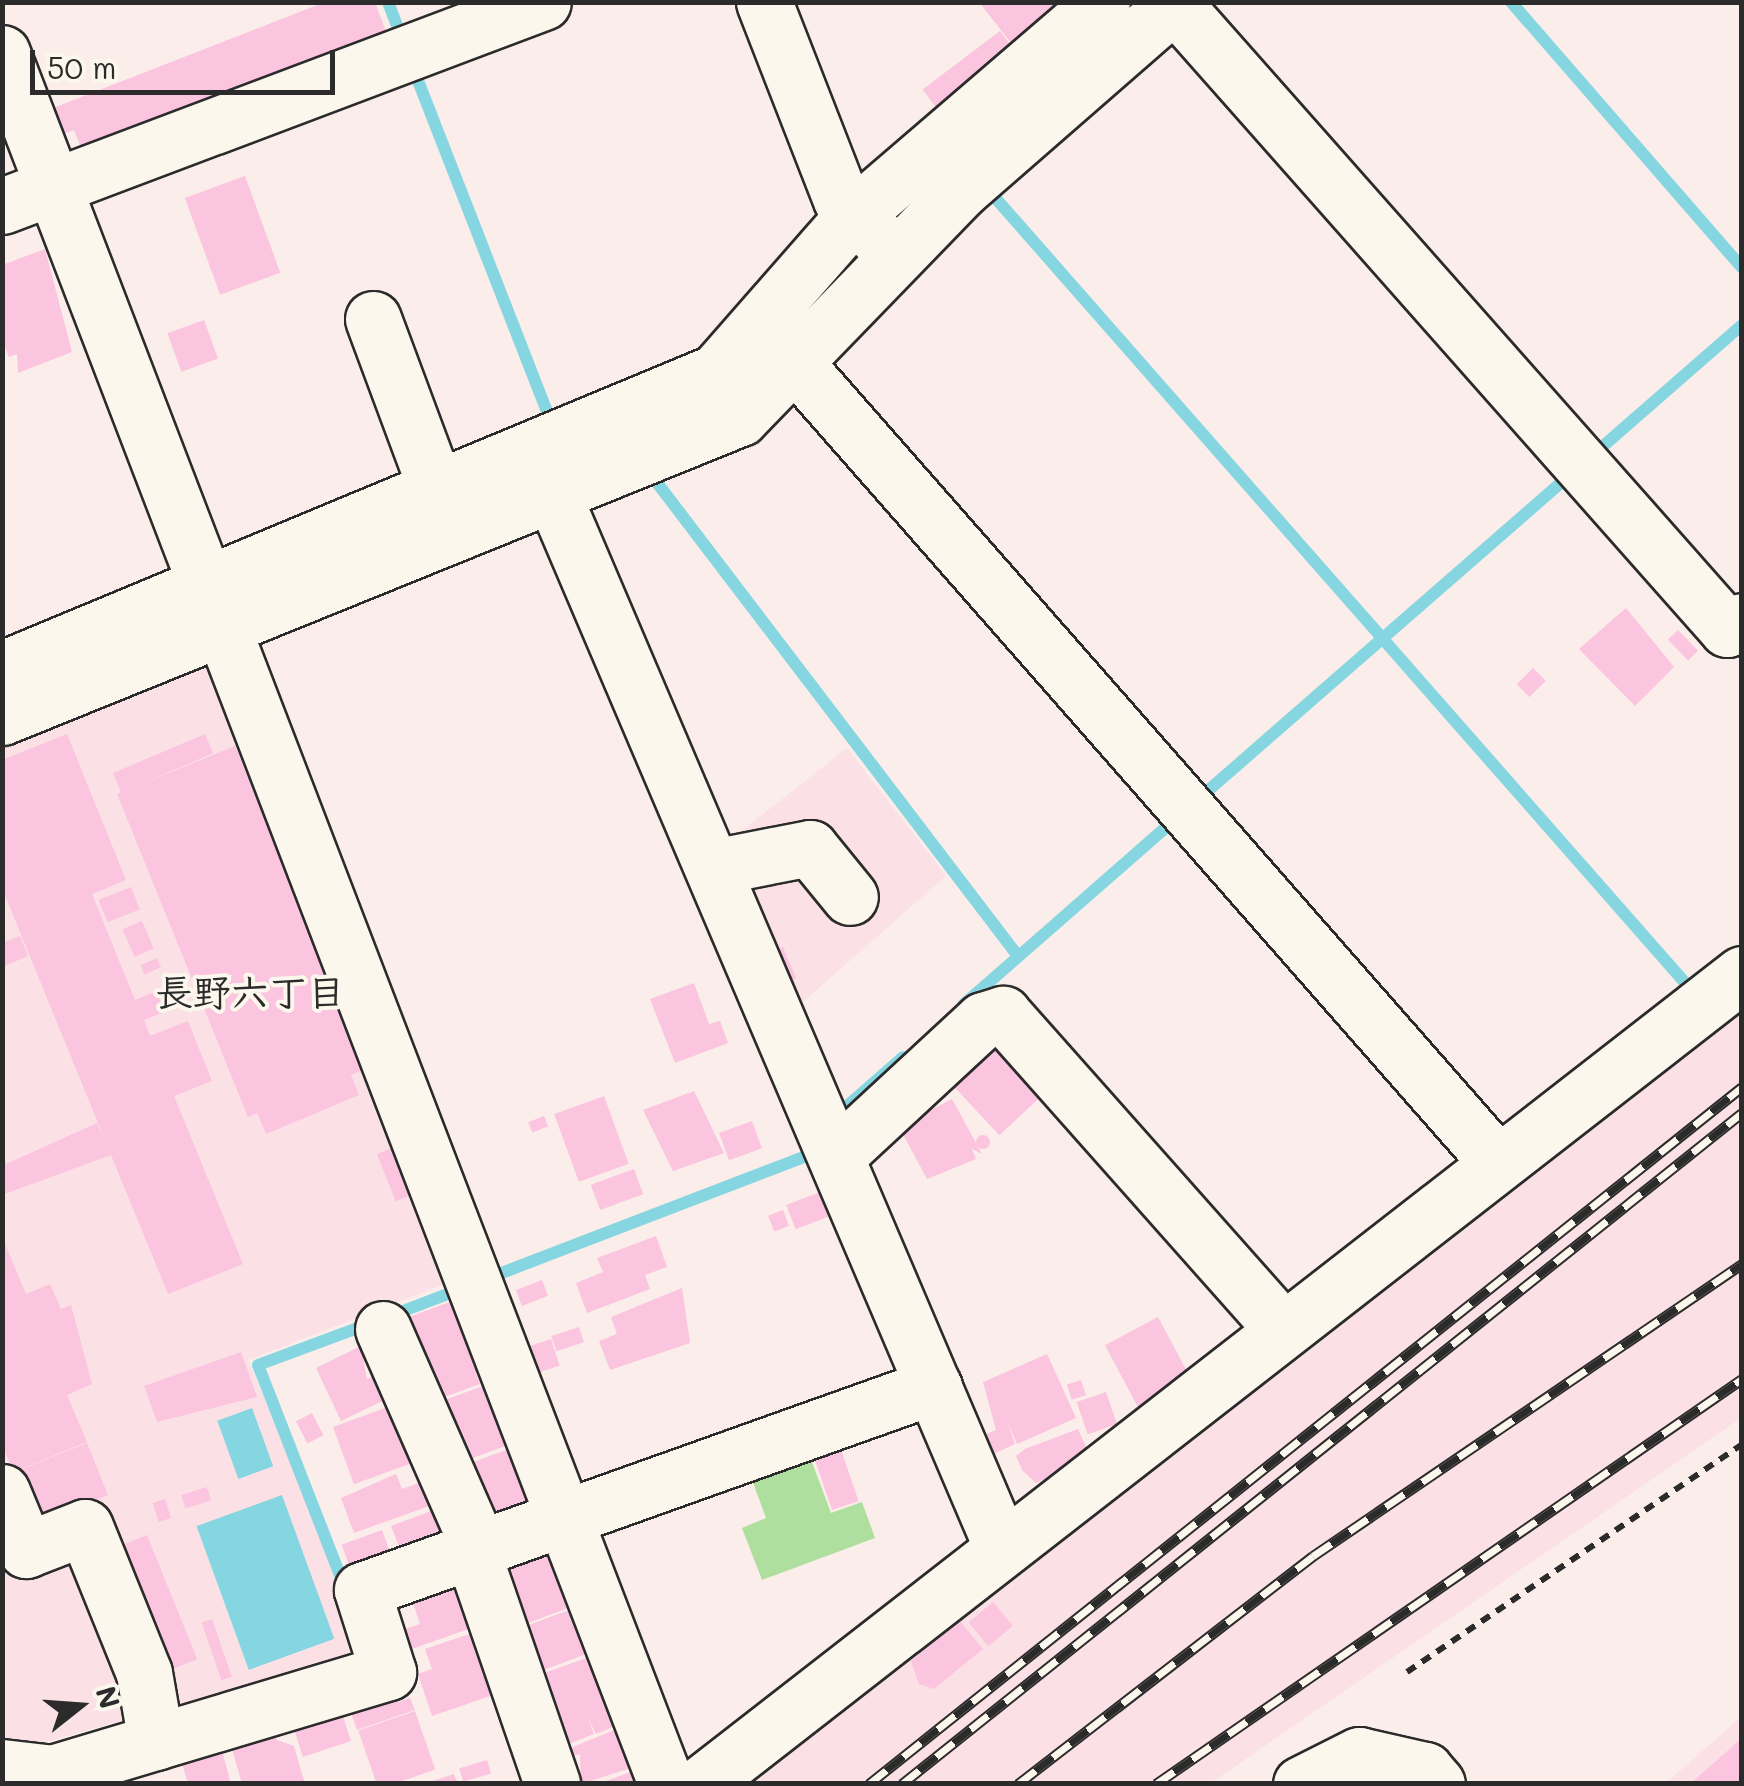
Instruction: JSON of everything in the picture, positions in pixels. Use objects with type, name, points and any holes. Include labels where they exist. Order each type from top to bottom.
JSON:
[{"type":"street","points":[[2,206],[56,192],[543,2]]},
{"type":"street","points":[[764,2],[852,218],[898,254]]},
{"type":"street","points":[[2,717],[436,488],[716,372],[852,218],[1102,2]]},
{"type":"street","points":[[2,669],[554,497],[740,418],[898,254],[1176,4],[1728,629],[1742,620]]},
{"type":"street","points":[[2,53],[666,1784]]},
{"type":"street","points":[[372,319],[436,488]]},
{"type":"street","points":[[794,362],[1498,1162]]},
{"type":"street","points":[[554,497],[1002,1548]]},
{"type":"street","points":[[713,867],[810,848],[850,897]]},
{"type":"street","points":[[701,1784],[1742,974]]},
{"type":"street","points":[[836,1156],[983,1020],[1003,1014],[1283,1329]]},
{"type":"street","points":[[383,1328],[477,1553],[552,1784]]},
{"type":"street","points":[[2,1768],[52,1773],[388,1672],[362,1590],[566,1524],[934,1386]]},
{"type":"street","points":[[2,1492],[26,1550],[85,1526],[144,1673],[156,1742]]},
{"type":"street","points":[[1302,1784],[1359,1755],[1425,1770],[1437,1784]]},
{"type":"path","points":[[1407,1672],[1742,1444]]},
{"type":"shaded area","points":[[199,652],[216,661],[455,1280],[248,1360],[309,1502],[356,1646],[350,1657],[3,1754],[3,732]]},
{"type":"shaded area","points":[[847,748],[946,876],[796,1008],[731,839]]},
{"type":"shaded area","points":[[1741,1008],[1741,1418],[1211,1783],[737,1784]]},
{"type":"shaded area","points":[[1741,1717],[1741,1783],[1666,1783]]},
{"type":"green space","points":[[806,1446],[831,1513],[862,1502],[875,1538],[762,1580],[742,1528],[766,1518],[748,1469]]},
{"type":"water","points":[[252,1408],[273,1466],[238,1479],[217,1421]]},
{"type":"water","points":[[282,1495],[334,1639],[249,1670],[196,1526]]},
{"type":"building","points":[[325,2],[375,2],[388,37],[84,155],[74,130],[58,136],[48,110]]},
{"type":"building","points":[[979,2],[1057,2],[1059,6],[1011,43]]},
{"type":"building","points":[[1000,31],[1016,52],[938,110],[923,89]]},
{"type":"building","points":[[245,176],[280,273],[220,295],[185,198]]},
{"type":"building","points":[[45,249],[72,352],[18,373],[17,354],[9,357],[2,340],[2,265]]},
{"type":"building","points":[[204,320],[218,359],[181,372],[167,333]]},
{"type":"building","points":[[1626,608],[1674,667],[1635,706],[1579,649]]},
{"type":"building","points":[[1678,630],[1698,651],[1688,661],[1668,640]]},
{"type":"building","points":[[1533,668],[1546,681],[1529,697],[1517,684]]},
{"type":"building","points":[[67,734],[126,880],[92,894],[135,1000],[169,986],[177,1007],[144,1020],[150,1036],[188,1021],[212,1081],[174,1096],[243,1264],[168,1294],[111,1155],[2,1195],[2,1157],[6,1164],[97,1123],[107,1145],[2,888],[2,760]]},
{"type":"building","points":[[205,734],[213,753],[121,792],[113,773]]},
{"type":"building","points":[[235,746],[367,1068],[351,1075],[359,1095],[266,1134],[257,1113],[248,1117],[117,794]]},
{"type":"building","points":[[131,887],[140,909],[108,922],[99,900]]},
{"type":"building","points":[[142,921],[154,949],[134,957],[123,929]]},
{"type":"building","points":[[20,936],[28,956],[2,967],[2,943]]},
{"type":"building","points":[[783,947],[796,978],[786,983],[773,951]]},
{"type":"building","points":[[157,958],[161,967],[145,974],[141,965]]},
{"type":"building","points":[[694,983],[709,1024],[720,1021],[728,1043],[675,1063],[650,999]]},
{"type":"building","points":[[999,1044],[1045,1093],[999,1135],[954,1086]]},
{"type":"building","points":[[694,1091],[724,1153],[673,1171],[643,1110]]},
{"type":"building","points":[[604,1096],[629,1164],[579,1182],[554,1114]]},
{"type":"building","points":[[952,1099],[982,1154],[972,1149],[976,1159],[927,1179],[899,1127]]},
{"type":"building","points":[[544,1116],[548,1126],[532,1133],[528,1122]]},
{"type":"building","points":[[752,1121],[762,1148],[729,1160],[719,1133]]},
{"type":"building","points":[[983,1135],[990,1142],[983,1149],[976,1142]]},
{"type":"building","points":[[399,1145],[418,1192],[396,1201],[377,1154]]},
{"type":"building","points":[[634,1169],[643,1194],[600,1210],[591,1185]]},
{"type":"building","points":[[833,1187],[842,1211],[796,1229],[786,1205]]},
{"type":"building","points":[[783,1210],[789,1226],[774,1232],[768,1216]]},
{"type":"building","points":[[656,1236],[667,1267],[645,1275],[650,1289],[587,1313],[576,1283],[603,1272],[597,1258]]},
{"type":"building","points":[[2,1237],[26,1294],[50,1284],[61,1309],[71,1305],[92,1384],[67,1395],[87,1442],[14,1472],[2,1445]]},
{"type":"building","points":[[542,1280],[548,1296],[522,1306],[516,1290]]},
{"type":"building","points":[[682,1288],[690,1343],[610,1370],[599,1341],[617,1334],[611,1317]]},
{"type":"building","points":[[455,1300],[486,1369],[476,1373],[480,1384],[445,1397],[409,1317]]},
{"type":"building","points":[[1158,1317],[1192,1381],[1139,1409],[1105,1345]]},
{"type":"building","points":[[579,1327],[584,1342],[556,1351],[551,1336]]},
{"type":"building","points":[[551,1339],[560,1366],[532,1375],[523,1348]]},
{"type":"building","points":[[361,1346],[367,1379],[390,1368],[401,1392],[341,1421],[316,1368]]},
{"type":"building","points":[[241,1352],[257,1397],[157,1422],[144,1386]]},
{"type":"building","points":[[1047,1354],[1076,1418],[1017,1444],[1008,1423],[1015,1444],[987,1457],[979,1437],[996,1430],[983,1382]]},
{"type":"building","points":[[1081,1380],[1086,1395],[1072,1400],[1067,1385]]},
{"type":"building","points":[[494,1382],[516,1442],[462,1462],[440,1401]]},
{"type":"building","points":[[1106,1392],[1117,1424],[1088,1434],[1077,1402]]},
{"type":"building","points":[[396,1404],[417,1461],[354,1484],[333,1427]]},
{"type":"building","points":[[312,1413],[323,1435],[307,1443],[296,1421]]},
{"type":"building","points":[[1078,1429],[1089,1454],[1083,1462],[1036,1483],[1022,1470],[1016,1456],[1025,1449]]},
{"type":"building","points":[[87,1443],[108,1495],[36,1524],[15,1472]]},
{"type":"building","points":[[517,1446],[532,1499],[491,1527],[471,1463]]},
{"type":"building","points":[[840,1447],[859,1501],[832,1510],[814,1456]]},
{"type":"building","points":[[396,1474],[402,1489],[437,1476],[446,1500],[354,1533],[341,1498]]},
{"type":"building","points":[[207,1487],[211,1500],[185,1508],[181,1495]]},
{"type":"building","points":[[165,1499],[171,1518],[159,1522],[153,1503]]},
{"type":"building","points":[[450,1504],[457,1524],[407,1567],[391,1526]]},
{"type":"building","points":[[382,1530],[395,1565],[354,1579],[342,1545]]},
{"type":"building","points":[[147,1535],[197,1659],[163,1673],[113,1549]]},
{"type":"building","points":[[542,1553],[560,1570],[568,1608],[515,1628],[502,1569]]},
{"type":"building","points":[[471,1572],[488,1622],[398,1654],[391,1634],[420,1624],[406,1582]]},
{"type":"building","points":[[993,1602],[1013,1626],[988,1646],[968,1623]]},
{"type":"building","points":[[577,1607],[594,1651],[536,1673],[507,1633]]},
{"type":"building","points":[[212,1619],[232,1677],[221,1680],[202,1623]]},
{"type":"building","points":[[960,1621],[983,1649],[934,1689],[919,1684],[911,1661]]},
{"type":"building","points":[[490,1627],[511,1689],[432,1716],[418,1674],[432,1669],[425,1649]]},
{"type":"building","points":[[592,1656],[623,1723],[596,1734],[588,1718],[594,1734],[566,1745],[530,1678]]},
{"type":"building","points":[[391,1682],[398,1702],[410,1698],[415,1710],[357,1730],[346,1698]]},
{"type":"building","points":[[340,1707],[351,1741],[303,1757],[294,1729]]},
{"type":"building","points":[[415,1711],[435,1770],[393,1784],[377,1784],[358,1731]]},
{"type":"building","points":[[271,1722],[277,1740],[294,1746],[305,1784],[242,1784],[228,1734]]},
{"type":"building","points":[[619,1728],[634,1767],[581,1784],[580,1754],[564,1759],[561,1752]]},
{"type":"building","points":[[1742,1738],[1742,1784],[1690,1784]]},
{"type":"building","points":[[222,1751],[231,1784],[188,1784],[182,1763]]},
{"type":"building","points":[[487,1760],[491,1773],[463,1782],[459,1768]]},
{"type":"building","points":[[638,1769],[643,1784],[601,1784],[601,1783]]},
{"type":"building","points":[[454,1774],[458,1784],[427,1784],[427,1783]]},
{"type":"waterway","points":[[388,2],[400,33]]},
{"type":"waterway","points":[[1511,2],[1742,268]]},
{"type":"waterway","points":[[415,73],[550,419]]},
{"type":"waterway","points":[[991,193],[1694,993]]},
{"type":"waterway","points":[[805,312],[851,262]]},
{"type":"waterway","points":[[1594,454],[1742,325]]},
{"type":"waterway","points":[[1203,795],[1565,479]]},
{"type":"waterway","points":[[658,484],[1018,956]]},
{"type":"waterway","points":[[963,1005],[1172,822]]},
{"type":"waterway","points":[[845,1108],[903,1057]]},
{"type":"waterway","points":[[491,1277],[816,1152]]},
{"type":"waterway","points":[[390,1316],[453,1292]]},
{"type":"waterway","points":[[345,1588],[258,1365],[371,1323]]},
{"type":"railway","points":[[869,1784],[1742,1087]]},
{"type":"railway","points":[[902,1784],[1742,1113]]},
{"type":"railway","points":[[1018,1784],[1313,1556],[1742,1264]]},
{"type":"railway","points":[[1156,1784],[1742,1379]]},
{"type":"district","name":"長野六丁目","points":[[250,992]]}]
